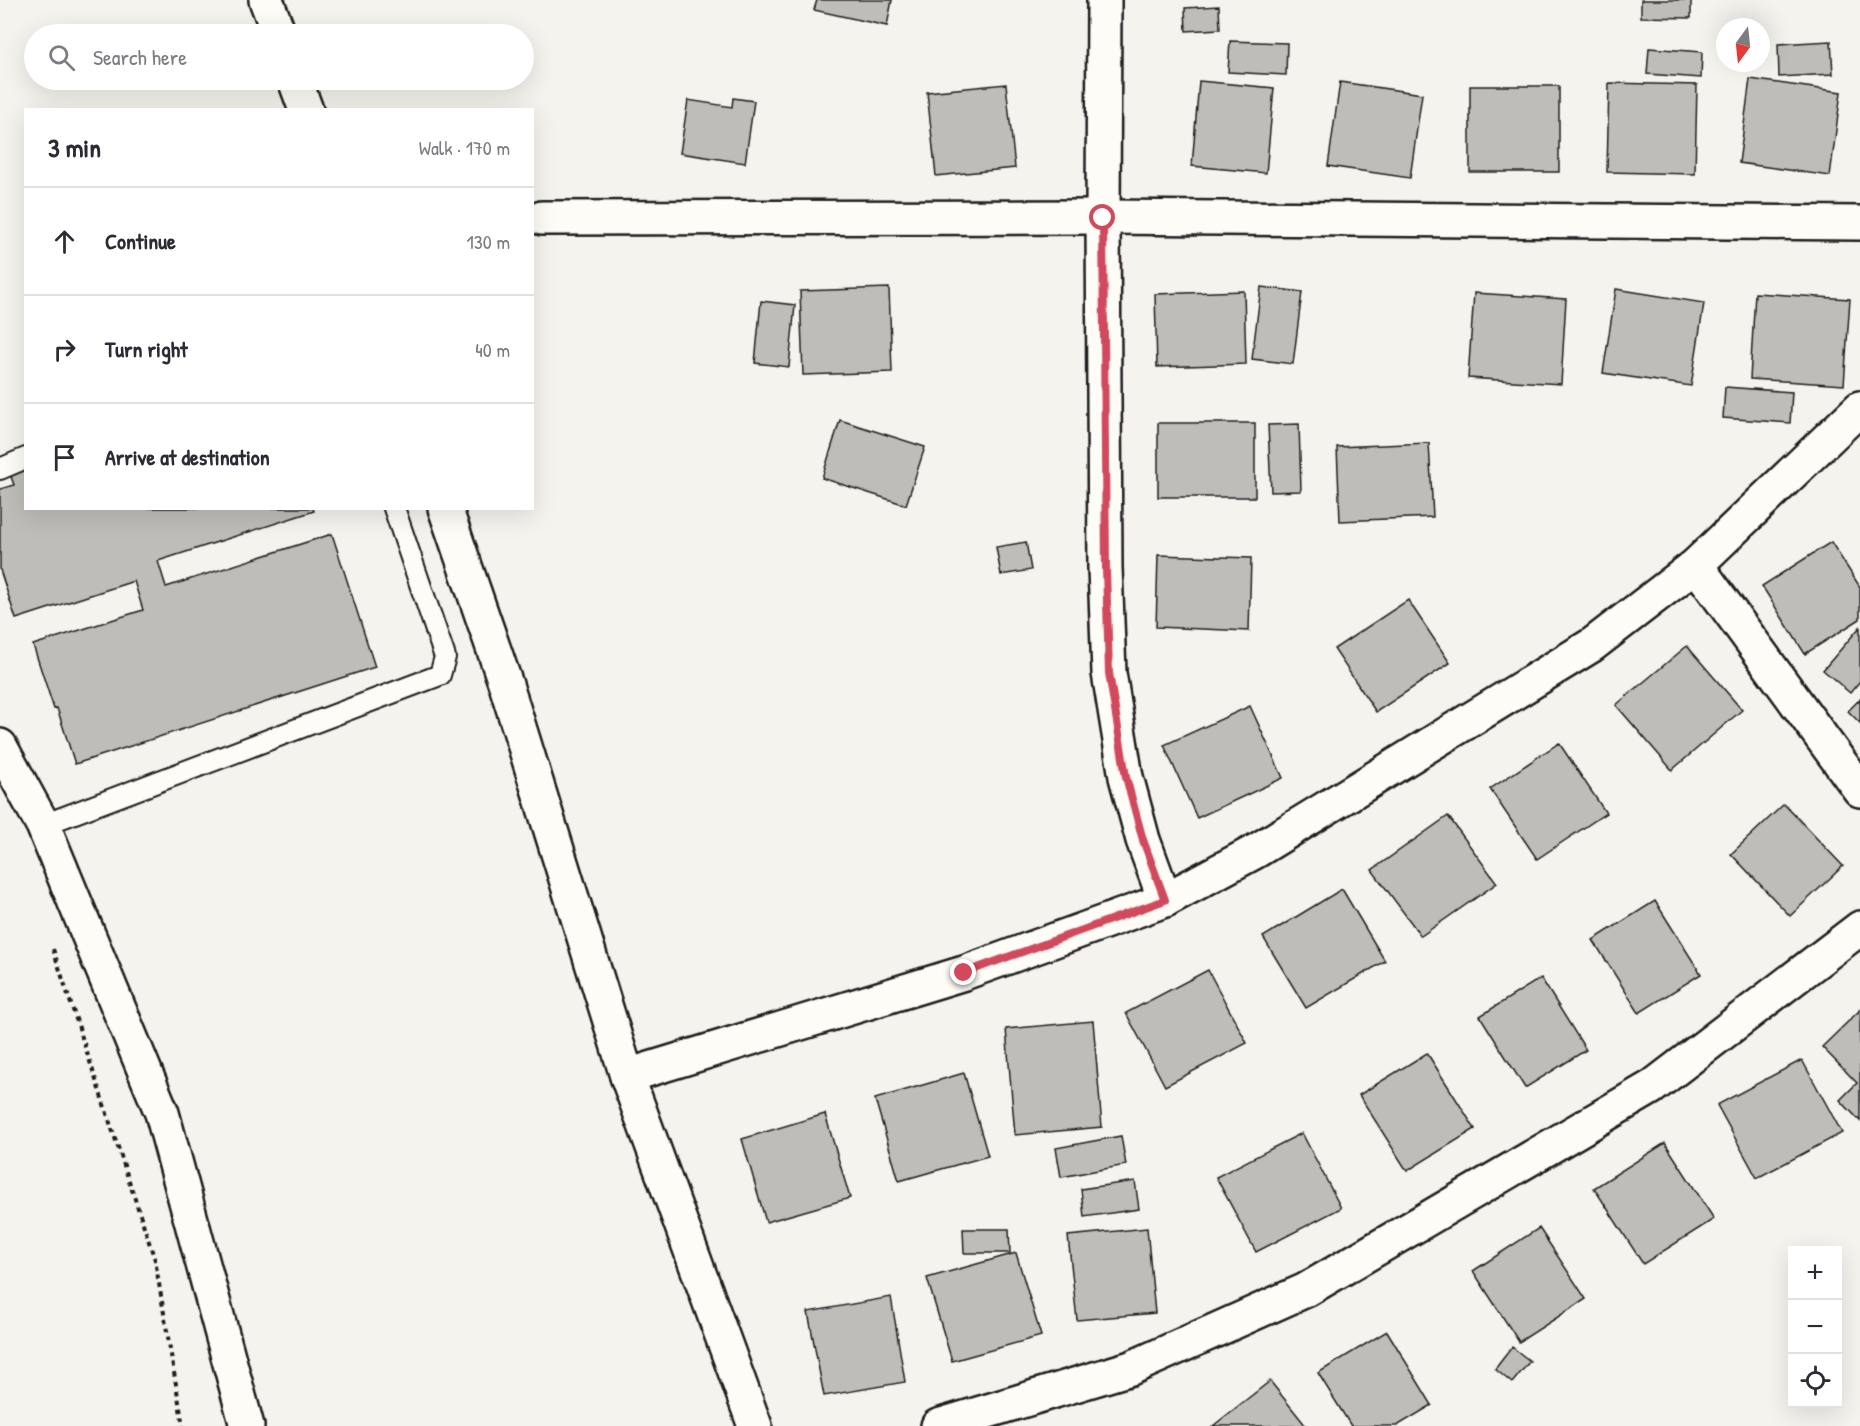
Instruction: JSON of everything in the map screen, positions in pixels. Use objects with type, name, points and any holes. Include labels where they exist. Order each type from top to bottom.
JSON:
[{"type":"street","points":[[266,0],[275,24]]},
{"type":"street","points":[[1104,0],[1103,218],[1109,673],[1126,777],[1143,840],[1165,900]]},
{"type":"street","points":[[299,90],[305,108]]},
{"type":"street","points":[[542,218],[1103,218],[1860,223]]},
{"type":"street","points":[[627,1076],[964,973],[1165,900],[1256,851],[1592,645],[1696,565],[1860,408]]},
{"type":"street","points":[[446,510],[506,685],[627,1076],[755,1426]]},
{"type":"street","points":[[1696,565],[1860,790]]},
{"type":"street","points":[[0,746],[43,825],[162,1113],[247,1426]]},
{"type":"street","points":[[939,1426],[1131,1368],[1306,1290],[1652,1087],[1860,928]]},
{"type":"lane","points":[[0,469],[24,459]]},
{"type":"lane","points":[[43,825],[440,675],[445,657],[395,510]]},
{"type":"path","points":[[52,945],[155,1260],[183,1426]]},
{"type":"building","points":[[817,0],[892,0],[887,26],[814,10]]},
{"type":"building","points":[[1641,0],[1691,0],[1691,18],[1641,17]]},
{"type":"building","points":[[1219,6],[1220,29],[1186,31],[1185,8]]},
{"type":"building","points":[[1230,41],[1287,43],[1286,75],[1228,72]]},
{"type":"building","points":[[1831,41],[1833,74],[1779,77],[1778,44]]},
{"type":"building","points":[[1649,48],[1702,52],[1701,78],[1647,74]]},
{"type":"building","points":[[1750,79],[1841,92],[1830,176],[1739,163]]},
{"type":"building","points":[[1199,81],[1274,88],[1266,173],[1192,166]]},
{"type":"building","points":[[1340,82],[1422,94],[1410,178],[1328,166]]},
{"type":"building","points":[[1609,83],[1697,85],[1695,174],[1607,172]]},
{"type":"building","points":[[1006,84],[1015,168],[936,176],[927,92]]},
{"type":"building","points":[[1470,86],[1559,86],[1559,172],[1470,172]]},
{"type":"building","points":[[733,98],[754,101],[745,163],[680,153],[688,100],[732,107]]},
{"type":"building","points":[[1261,287],[1302,292],[1293,364],[1252,359]]},
{"type":"building","points":[[889,288],[892,372],[803,375],[800,291]]},
{"type":"building","points":[[1616,289],[1704,303],[1691,386],[1603,373]]},
{"type":"building","points":[[1244,291],[1246,364],[1157,367],[1155,294]]},
{"type":"building","points":[[1474,293],[1566,299],[1561,384],[1468,378]]},
{"type":"building","points":[[1755,293],[1850,299],[1844,385],[1750,379]]},
{"type":"building","points":[[761,301],[795,305],[789,367],[755,363]]},
{"type":"building","points":[[1725,387],[1792,392],[1790,423],[1723,418]]},
{"type":"building","points":[[840,420],[925,447],[906,505],[822,478]]},
{"type":"building","points":[[1158,423],[1255,423],[1255,497],[1158,497]]},
{"type":"building","points":[[1299,424],[1301,491],[1271,492],[1268,425]]},
{"type":"building","points":[[1429,443],[1433,517],[1340,521],[1337,447]]},
{"type":"building","points":[[24,463],[24,510],[314,510],[158,561],[166,587],[332,534],[375,667],[75,764],[33,645],[143,610],[134,581],[16,619],[0,570],[0,489],[14,485],[8,468]]},
{"type":"building","points":[[1026,542],[1031,570],[1001,575],[996,547]]},
{"type":"building","points":[[1831,542],[1860,587],[1860,619],[1805,654],[1762,586]]},
{"type":"building","points":[[1158,555],[1251,558],[1249,631],[1156,627]]},
{"type":"building","points":[[1408,600],[1450,663],[1376,712],[1334,649]]},
{"type":"building","points":[[1860,627],[1860,681],[1850,693],[1823,670]]},
{"type":"building","points":[[1687,646],[1742,710],[1672,770],[1616,705]]},
{"type":"building","points":[[1860,699],[1860,723],[1848,711]]},
{"type":"building","points":[[1250,706],[1283,778],[1197,818],[1164,745]]},
{"type":"building","points":[[1559,743],[1606,813],[1537,859],[1490,789]]},
{"type":"building","points":[[1784,804],[1843,866],[1790,916],[1731,854]]},
{"type":"building","points":[[1448,816],[1497,883],[1421,936],[1372,870]]},
{"type":"building","points":[[1342,889],[1385,961],[1306,1008],[1263,937]]},
{"type":"building","points":[[1655,901],[1701,974],[1639,1013],[1593,940]]},
{"type":"building","points":[[1208,970],[1247,1043],[1165,1086],[1126,1013]]},
{"type":"building","points":[[1541,978],[1586,1050],[1525,1088],[1480,1016]]},
{"type":"building","points":[[1860,1010],[1860,1121],[1840,1100],[1857,1083],[1822,1047]]},
{"type":"building","points":[[1093,1021],[1102,1127],[1015,1135],[1006,1029]]},
{"type":"building","points":[[1427,1053],[1475,1129],[1407,1171],[1359,1095]]},
{"type":"building","points":[[1802,1060],[1842,1133],[1757,1178],[1717,1105]]},
{"type":"building","points":[[964,1073],[988,1156],[899,1181],[875,1099]]},
{"type":"building","points":[[825,1114],[850,1198],[766,1222],[742,1139]]},
{"type":"building","points":[[1302,1133],[1341,1208],[1256,1252],[1216,1177]]},
{"type":"building","points":[[1121,1136],[1126,1165],[1061,1177],[1056,1148]]},
{"type":"building","points":[[1665,1143],[1714,1219],[1643,1264],[1594,1188]]},
{"type":"building","points":[[1135,1181],[1139,1209],[1084,1217],[1081,1189]]},
{"type":"building","points":[[1147,1228],[1155,1313],[1077,1320],[1068,1236]]},
{"type":"building","points":[[1539,1228],[1586,1299],[1519,1342],[1473,1271]]},
{"type":"building","points":[[963,1229],[1009,1229],[1010,1253],[964,1253]]},
{"type":"building","points":[[1016,1253],[1041,1336],[952,1361],[927,1278]]},
{"type":"building","points":[[891,1297],[905,1382],[824,1396],[808,1312]]},
{"type":"building","points":[[1387,1331],[1432,1405],[1397,1426],[1351,1426],[1318,1373]]},
{"type":"building","points":[[1512,1347],[1530,1361],[1512,1383],[1495,1369]]},
{"type":"building","points":[[1270,1381],[1306,1426],[1213,1426]]},
{"type":"route","points":[[964,973],[1165,900],[1143,840],[1126,777],[1109,673],[1103,218]]}]
